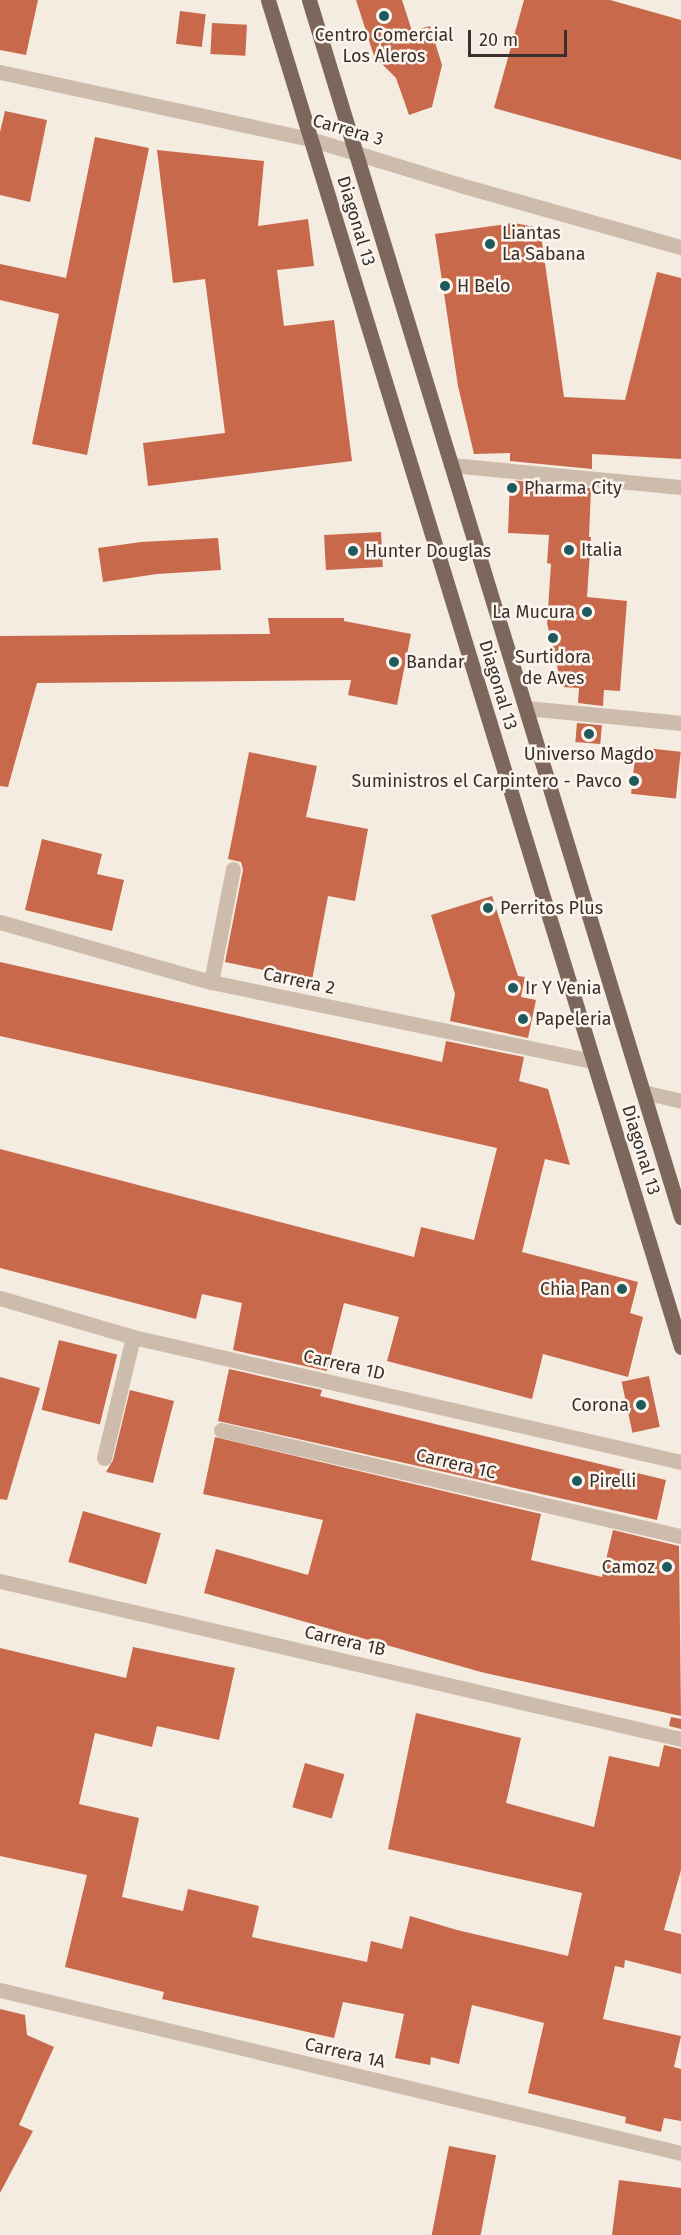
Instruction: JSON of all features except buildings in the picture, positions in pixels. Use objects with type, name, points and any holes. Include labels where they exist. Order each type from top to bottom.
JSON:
[{"type":"main road","name":"Diagonal 13","points":[[268,0],[681,1347]]},
{"type":"main road","name":"Diagonal 13","points":[[309,0],[681,1217]]},
{"type":"street","name":"Carrera 3","points":[[0,72],[310,139],[460,185],[681,247]]},
{"type":"street","points":[[451,465],[681,487]]},
{"type":"street","points":[[526,708],[681,723]]},
{"type":"street","points":[[211,982],[233,869]]},
{"type":"street","name":"Carrera 2","points":[[0,922],[211,982],[593,1061]]},
{"type":"street","points":[[643,1092],[681,1101]]},
{"type":"street","name":"Carrera 1D","points":[[0,1298],[133,1337],[681,1462]]},
{"type":"street","points":[[104,1458],[133,1337]]},
{"type":"street","name":"Carrera 1C","points":[[221,1430],[681,1536]]},
{"type":"street","name":"Carrera 1B","points":[[0,1581],[681,1739]]},
{"type":"street","name":"Carrera 1A","points":[[0,1990],[681,2153]]},
{"type":"place","name":"Centro Comercial Los Aleros","points":[[384,16]]},
{"type":"place","name":"Liantas La Sabana","points":[[490,244]]},
{"type":"place","name":"H Belo","points":[[445,286]]},
{"type":"place","name":"Pharma City","points":[[512,488]]},
{"type":"place","name":"Italia","points":[[569,550]]},
{"type":"place","name":"Hunter Douglas","points":[[353,551]]},
{"type":"place","name":"La Mucura","points":[[587,612]]},
{"type":"place","name":"Surtidora de Aves","points":[[553,638]]},
{"type":"place","name":"Bandar","points":[[394,662]]},
{"type":"place","name":"Universo Magdo","points":[[589,734]]},
{"type":"place","name":"Suministros el Carpintero - Pavco","points":[[634,781]]},
{"type":"place","name":"Perritos Plus","points":[[488,908]]},
{"type":"place","name":"Ir Y Venia","points":[[513,988]]},
{"type":"place","name":"Papeleria","points":[[523,1019]]},
{"type":"place","name":"Chia Pan","points":[[622,1289]]},
{"type":"place","name":"Corona","points":[[641,1405]]},
{"type":"place","name":"Pirelli","points":[[577,1481]]},
{"type":"place","name":"Camoz","points":[[667,1567]]}]
